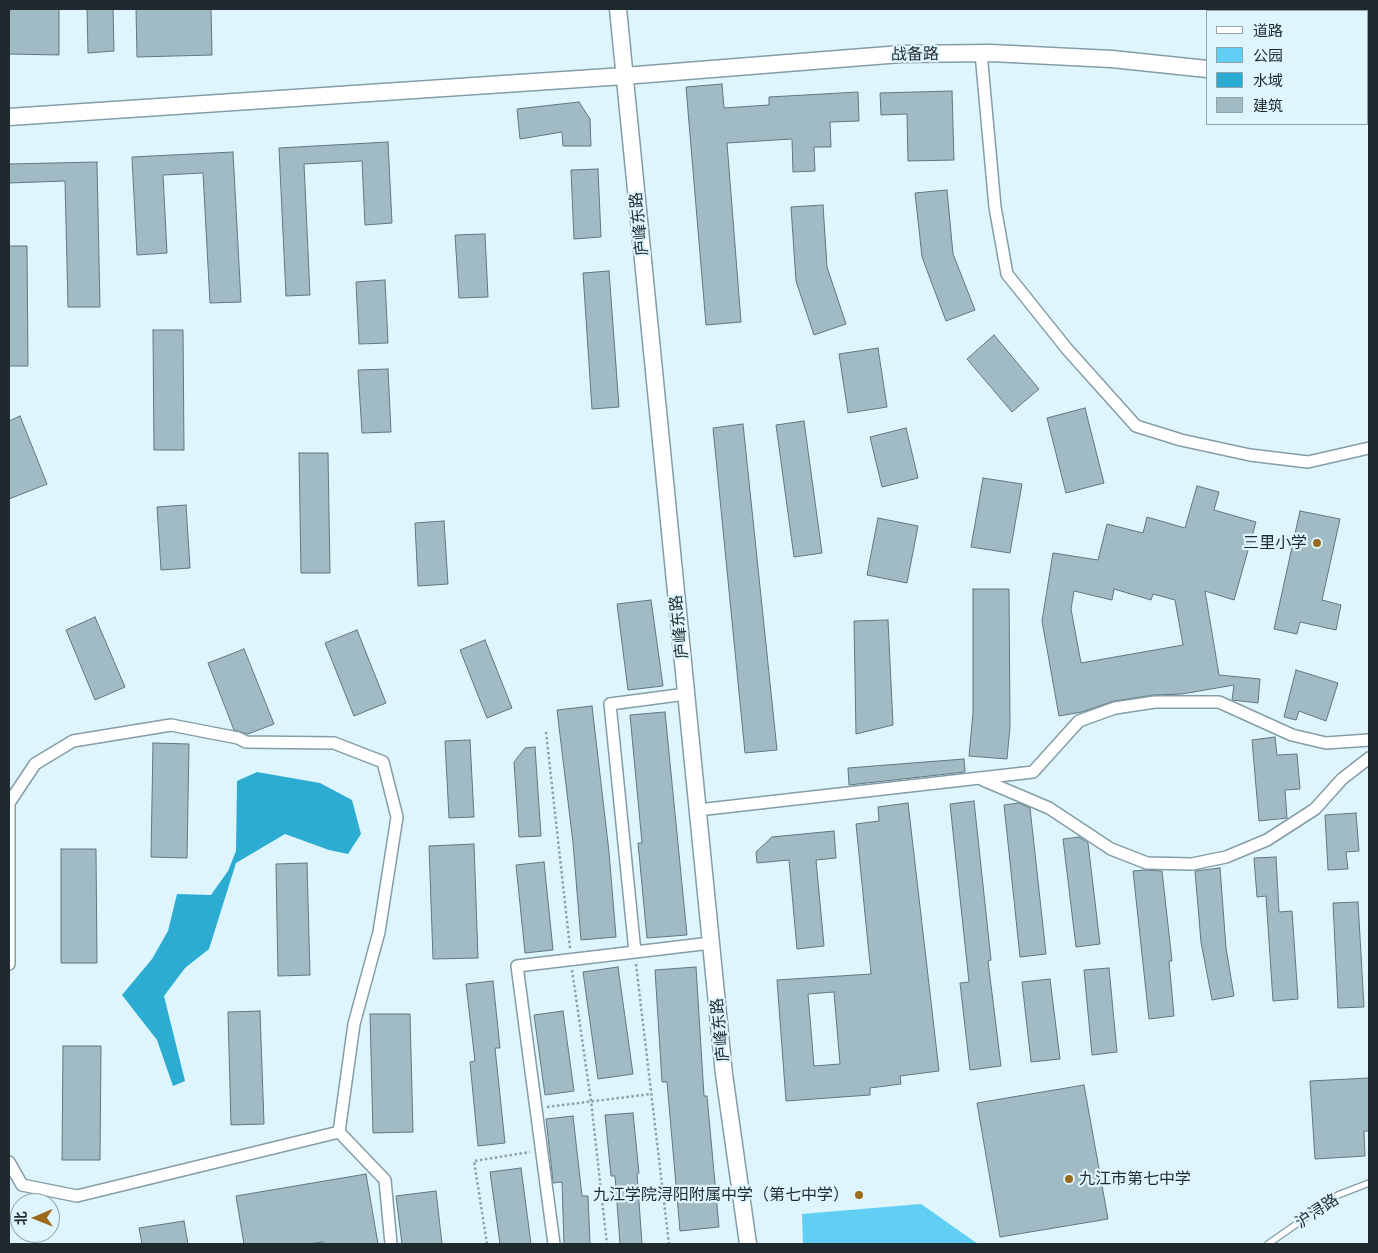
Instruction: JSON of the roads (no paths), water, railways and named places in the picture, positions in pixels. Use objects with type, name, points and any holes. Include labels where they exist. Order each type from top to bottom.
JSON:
[{"type":"main road","name":"庐峰东路","points":[[618,9],[724,1074],[748,1244]]},
{"type":"main road","name":"战备路","points":[[9,117],[624,76],[901,54],[981,53],[1112,59],[1206,69]]},
{"type":"street","points":[[981,53],[995,207],[1008,274],[1067,349],[1136,426],[1181,440],[1250,455],[1308,462],[1369,448]]},
{"type":"street","points":[[635,952],[610,704],[686,694]]},
{"type":"street","points":[[698,810],[982,780],[1033,772],[1079,721],[1115,708],[1155,702],[1219,702],[1292,735],[1326,743],[1369,740]]},
{"type":"street","points":[[9,964],[9,803],[35,764],[73,741],[171,725],[238,738],[246,742],[334,742],[383,762],[398,817],[379,932],[354,1024],[339,1132]]},
{"type":"street","points":[[982,780],[1049,808],[1111,849],[1147,863],[1192,864],[1226,857],[1267,840],[1315,809],[1342,779],[1369,758]]},
{"type":"street","points":[[554,1244],[516,966],[711,944]]},
{"type":"street","points":[[9,1162],[22,1185],[77,1196],[339,1132]]},
{"type":"street","points":[[339,1132],[385,1180],[391,1244]]},
{"type":"lane","name":"沪浔路","points":[[1268,1244],[1338,1195],[1369,1183]]},
{"type":"water","points":[[257,772],[320,783],[352,800],[361,834],[348,854],[329,850],[285,834],[236,863],[209,949],[185,968],[164,996],[185,1081],[173,1086],[157,1040],[122,995],[152,959],[168,931],[177,894],[211,895],[228,871],[236,851],[237,781]]},
{"type":"place","name":"三里小学","points":[[1317,543]]},
{"type":"place","name":"九江市第七中学","points":[[1069,1179]]},
{"type":"place","name":"九江学院浔阳附属中学（第七中学）","points":[[859,1195]]}]
